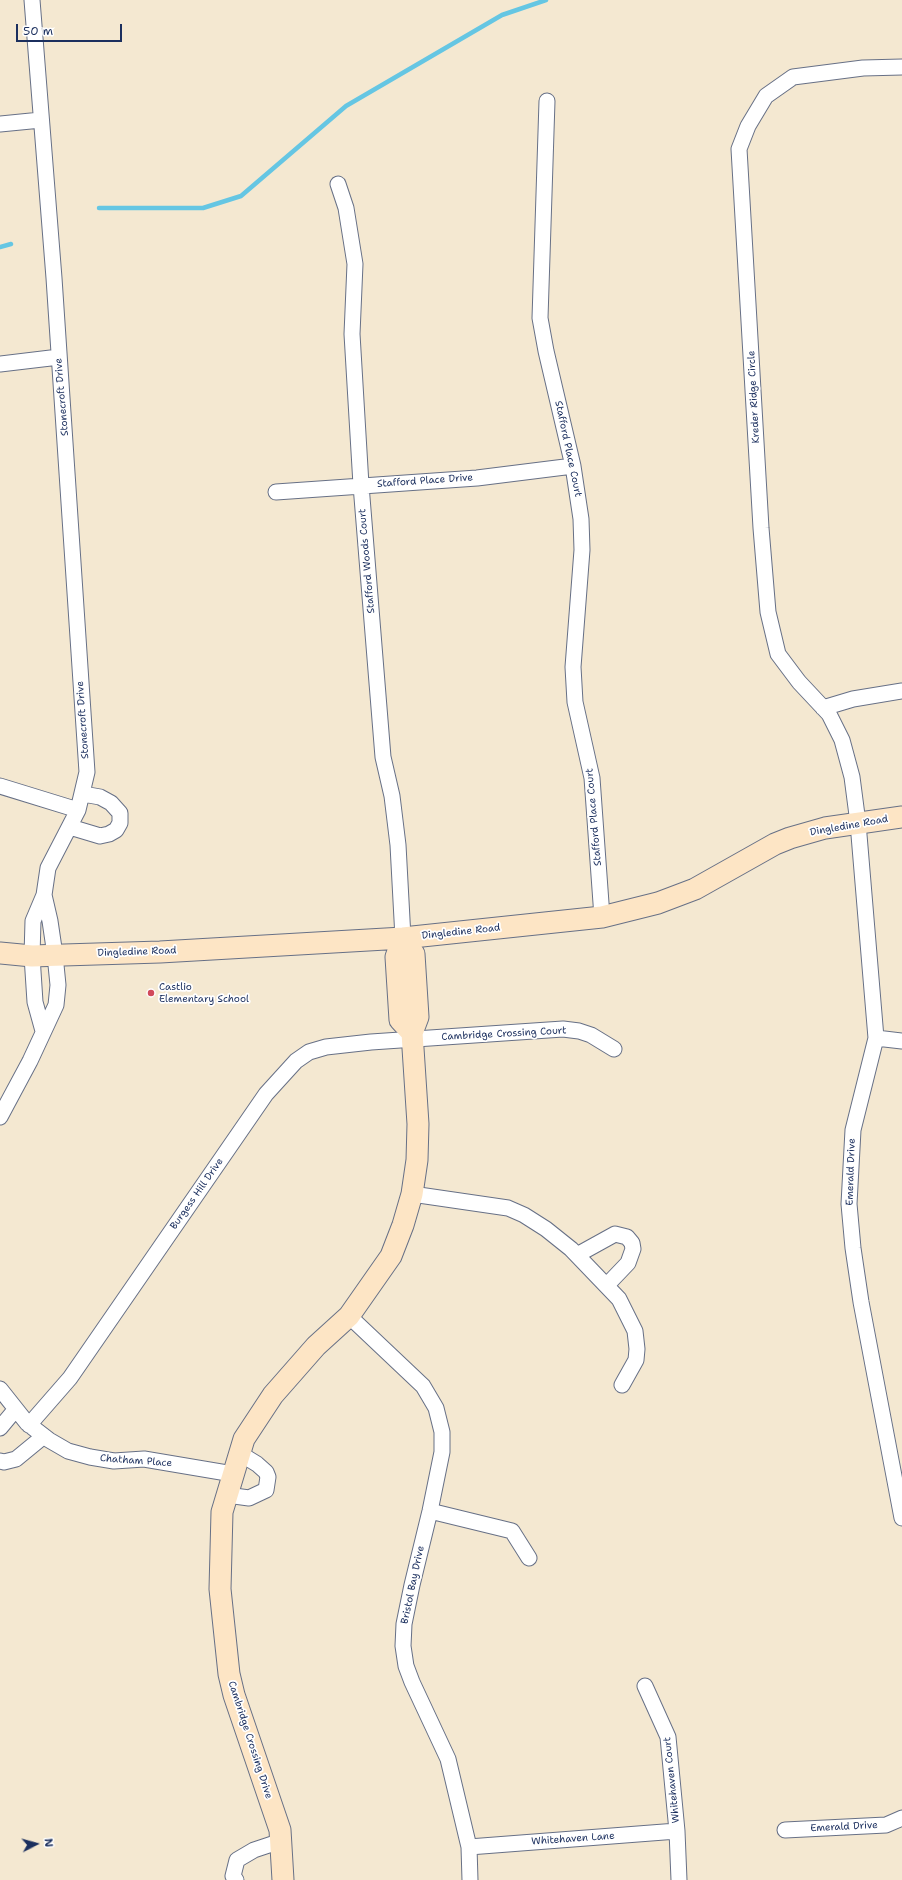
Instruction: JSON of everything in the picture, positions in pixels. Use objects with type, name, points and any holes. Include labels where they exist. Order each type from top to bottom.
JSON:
[{"type":"street","name":"Stonecroft Drive","points":[[32,0],[54,278],[87,772],[78,810],[48,868],[44,894],[33,921],[32,956]]},
{"type":"street","name":"Kreder Ridge Circle","points":[[858,824],[852,777],[842,740],[828,714],[799,682],[778,654],[768,612],[761,528],[739,149],[748,126],[766,96],[793,77],[863,68],[902,67]]},
{"type":"street","name":"Stafford Place Court","points":[[548,101],[540,318],[546,351],[573,466],[579,504],[582,550],[580,599],[575,636],[575,688],[582,735],[592,778],[602,917]]},
{"type":"street","points":[[0,124],[41,120]]},
{"type":"street","name":"Stafford Woods Court","points":[[338,184],[346,208],[355,264],[352,334],[361,485],[381,742],[392,796],[398,845],[402,938]]},
{"type":"street","points":[[0,364],[59,357]]},
{"type":"street","name":"Stafford Place Drive","points":[[276,492],[477,478],[573,466]]},
{"type":"street","points":[[823,708],[853,699],[902,691]]},
{"type":"street","points":[[0,786],[78,810]]},
{"type":"street","points":[[70,827],[100,836],[113,832],[120,823],[120,813],[111,803],[100,797],[83,794]]},
{"type":"street","name":"Dingledine Road","points":[[0,953],[32,956],[160,952],[402,938],[602,917],[658,903],[695,889],[775,844],[790,838],[825,828],[902,817]]},
{"type":"street","name":"Emerald Drive","points":[[858,824],[876,1038],[853,1130],[849,1204],[853,1248],[861,1302],[898,1478],[902,1518]]},
{"type":"street","name":"Stonecroft Drive","points":[[44,894],[55,955]]},
{"type":"street","points":[[402,938],[396,956],[400,1020],[412,1037]]},
{"type":"street","points":[[0,1117],[30,1061],[56,1005],[58,985],[55,955]]},
{"type":"street","points":[[32,956],[35,1002],[43,1031]]},
{"type":"street","name":"Cambridge Crossing Court","points":[[412,1037],[563,1030],[579,1031],[614,1049]]},
{"type":"street","name":"Cambridge Crossing Drive","points":[[283,1880],[280,1830],[234,1695],[229,1674],[220,1589],[222,1512],[244,1439],[273,1395],[316,1346],[349,1316],[391,1256],[412,1194],[417,1160],[418,1124],[412,1037]]},
{"type":"street","name":"Burgess Hill Drive","points":[[29,1425],[70,1378],[266,1094],[296,1061],[309,1052],[326,1047],[412,1037]]},
{"type":"street","points":[[876,1038],[902,1041]]},
{"type":"street","points":[[412,1194],[508,1208],[524,1215],[546,1229],[577,1255],[619,1299],[635,1331],[637,1349],[636,1360],[622,1385]]},
{"type":"street","points":[[577,1255],[615,1234],[626,1237],[632,1243],[633,1249],[628,1263],[607,1285]]},
{"type":"street","name":"Bristol Bay Drive","points":[[349,1316],[423,1386],[436,1408],[442,1432],[442,1452],[404,1624],[403,1646],[406,1666],[412,1682],[448,1759],[469,1847],[470,1880]]},
{"type":"street","name":"Chatham Place","points":[[0,1389],[15,1410],[29,1425],[68,1451],[114,1461],[144,1459],[233,1474]]},
{"type":"street","points":[[0,1428],[15,1410]]},
{"type":"street","points":[[0,1461],[4,1462],[16,1459],[44,1436]]},
{"type":"street","points":[[227,1495],[249,1498],[266,1490],[268,1477],[266,1472],[257,1464],[239,1453]]},
{"type":"street","points":[[430,1511],[512,1531],[529,1558]]},
{"type":"street","name":"Whitehaven Court","points":[[645,1686],[668,1736],[677,1831],[679,1880]]},
{"type":"street","name":"Emerald Drive","points":[[784,1830],[886,1824],[902,1818]]},
{"type":"street","name":"Whitehaven Lane","points":[[469,1847],[677,1831]]},
{"type":"street","points":[[236,1880],[233,1876],[238,1860],[254,1850],[280,1841]]},
{"type":"waterway","points":[[99,208],[203,208],[241,196],[346,106],[502,15],[546,0]]},
{"type":"waterway","points":[[0,247],[11,244]]},
{"type":"place","name":"Castlio Elementary School","points":[[151,993]]}]
